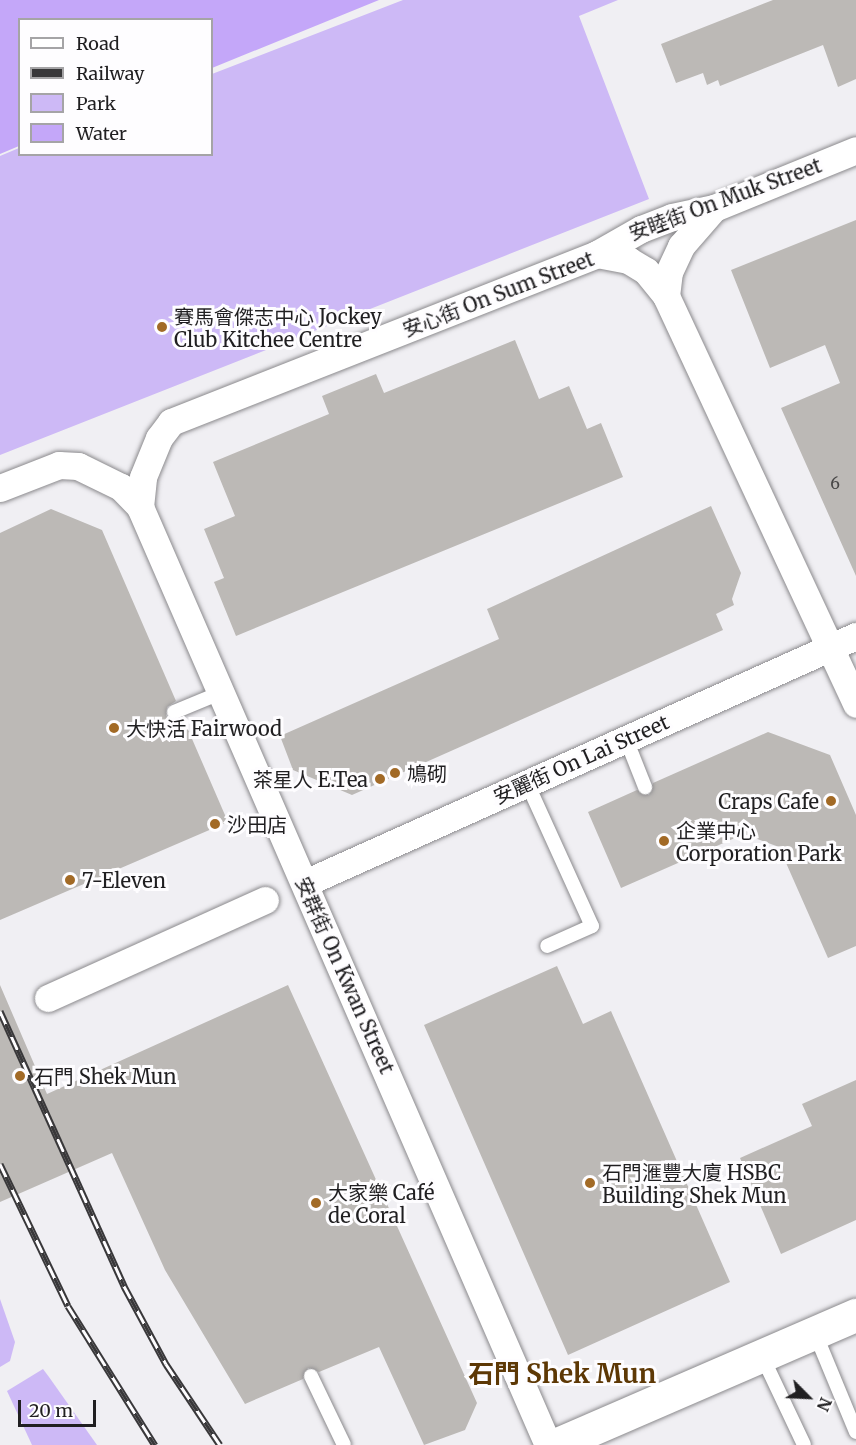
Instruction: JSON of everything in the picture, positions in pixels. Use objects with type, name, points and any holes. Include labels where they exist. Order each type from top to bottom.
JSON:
[{"type":"street","name":"安睦街 On Muk Street","points":[[597,254],[641,229],[714,208],[856,150]]},
{"type":"street","points":[[666,296],[669,272],[681,246],[714,208]]},
{"type":"street","name":"安心街 On Sum Street","points":[[140,507],[143,477],[159,438],[171,422],[597,254],[628,260],[646,271],[666,296],[856,704]]},
{"type":"street","points":[[0,488],[59,465],[78,466],[121,487],[140,507]]},
{"type":"street","name":"安群街 On Kwan Street","points":[[140,507],[548,1445]]},
{"type":"street","name":"安麗街 On Lai Street","points":[[305,883],[856,636]]},
{"type":"street","points":[[48,998],[265,900]]},
{"type":"street","points":[[555,1445],[856,1315]]},
{"type":"lane","points":[[174,712],[220,693]]},
{"type":"lane","points":[[626,739],[645,787]]},
{"type":"lane","points":[[527,783],[592,926],[547,946]]},
{"type":"lane","points":[[815,1333],[856,1432]]},
{"type":"lane","points":[[762,1356],[804,1445]]},
{"type":"lane","points":[[311,1376],[344,1445]]},
{"type":"green space","name":"賽馬會傑志中心 Jockey Club Kitchee Centre","points":[[403,0],[618,0],[579,16],[649,199],[0,455],[0,156],[18,148],[18,156],[213,156],[213,74]]},
{"type":"green space","points":[[0,1299],[15,1342],[10,1361],[0,1367]]},
{"type":"green space","points":[[43,1369],[97,1445],[32,1445],[7,1391]]},
{"type":"water","points":[[0,0],[379,0],[213,68],[213,18],[18,18],[18,146],[0,154]]},
{"type":"building","points":[[773,0],[856,0],[856,79],[838,87],[823,45],[720,86],[718,80],[707,85],[703,73],[676,83],[661,44]]},
{"type":"building","points":[[856,220],[856,576],[781,408],[840,383],[825,345],[770,368],[731,270]]},
{"type":"building","points":[[515,340],[539,399],[569,386],[587,429],[601,423],[623,477],[236,636],[214,582],[224,578],[204,529],[235,516],[213,462],[329,414],[322,396],[376,374],[384,393]]},
{"type":"building","points":[[711,506],[741,573],[732,599],[734,605],[716,614],[723,630],[352,795],[293,770],[280,736],[499,639],[487,609]]},
{"type":"building","points":[[51,509],[102,530],[176,701],[167,707],[166,716],[173,721],[183,718],[228,822],[0,920],[0,533]]},
{"type":"building","name":"企業中心 Corporation Park","points":[[768,732],[830,755],[856,815],[856,946],[828,958],[779,847],[744,834],[621,888],[588,812],[637,790],[649,795],[653,783]]},
{"type":"building","name":"石門滙豐大廈 HSBC Building Shek Mun","points":[[557,966],[583,1024],[611,1011],[730,1282],[568,1355],[424,1025]]},
{"type":"building","points":[[0,985],[47,1094],[288,985],[477,1403],[465,1430],[424,1445],[379,1347],[319,1372],[308,1368],[303,1379],[245,1404],[165,1270],[112,1153],[0,1202]]},
{"type":"building","points":[[856,1080],[856,1220],[781,1254],[740,1158],[812,1126],[802,1104]]},
{"type":"railway","points":[[0,1011],[124,1286],[166,1364],[220,1445]]},
{"type":"railway","points":[[0,1164],[68,1306],[155,1445]]},
{"type":"place","name":"賽馬會傑志中心 Jockey Club Kitchee Centre","points":[[162,327]]},
{"type":"place","name":"大快活 Fairwood","points":[[114,728]]},
{"type":"place","name":"鳩砌","points":[[395,773]]},
{"type":"place","name":"茶星人 E.Tea","points":[[380,779]]},
{"type":"place","name":"Craps Cafe","points":[[831,801]]},
{"type":"place","name":"沙田店","points":[[215,824]]},
{"type":"place","name":"企業中心 Corporation Park","points":[[664,841]]},
{"type":"place","name":"7-Eleven","points":[[70,880]]},
{"type":"place","name":"石門 Shek Mun","points":[[20,1076]]},
{"type":"place","name":"石門滙豐大廈 HSBC Building Shek Mun","points":[[590,1183]]},
{"type":"place","name":"大家樂 Café de Coral","points":[[316,1203]]},
{"type":"district","name":"石門 Shek Mun","points":[[562,1374]]}]
